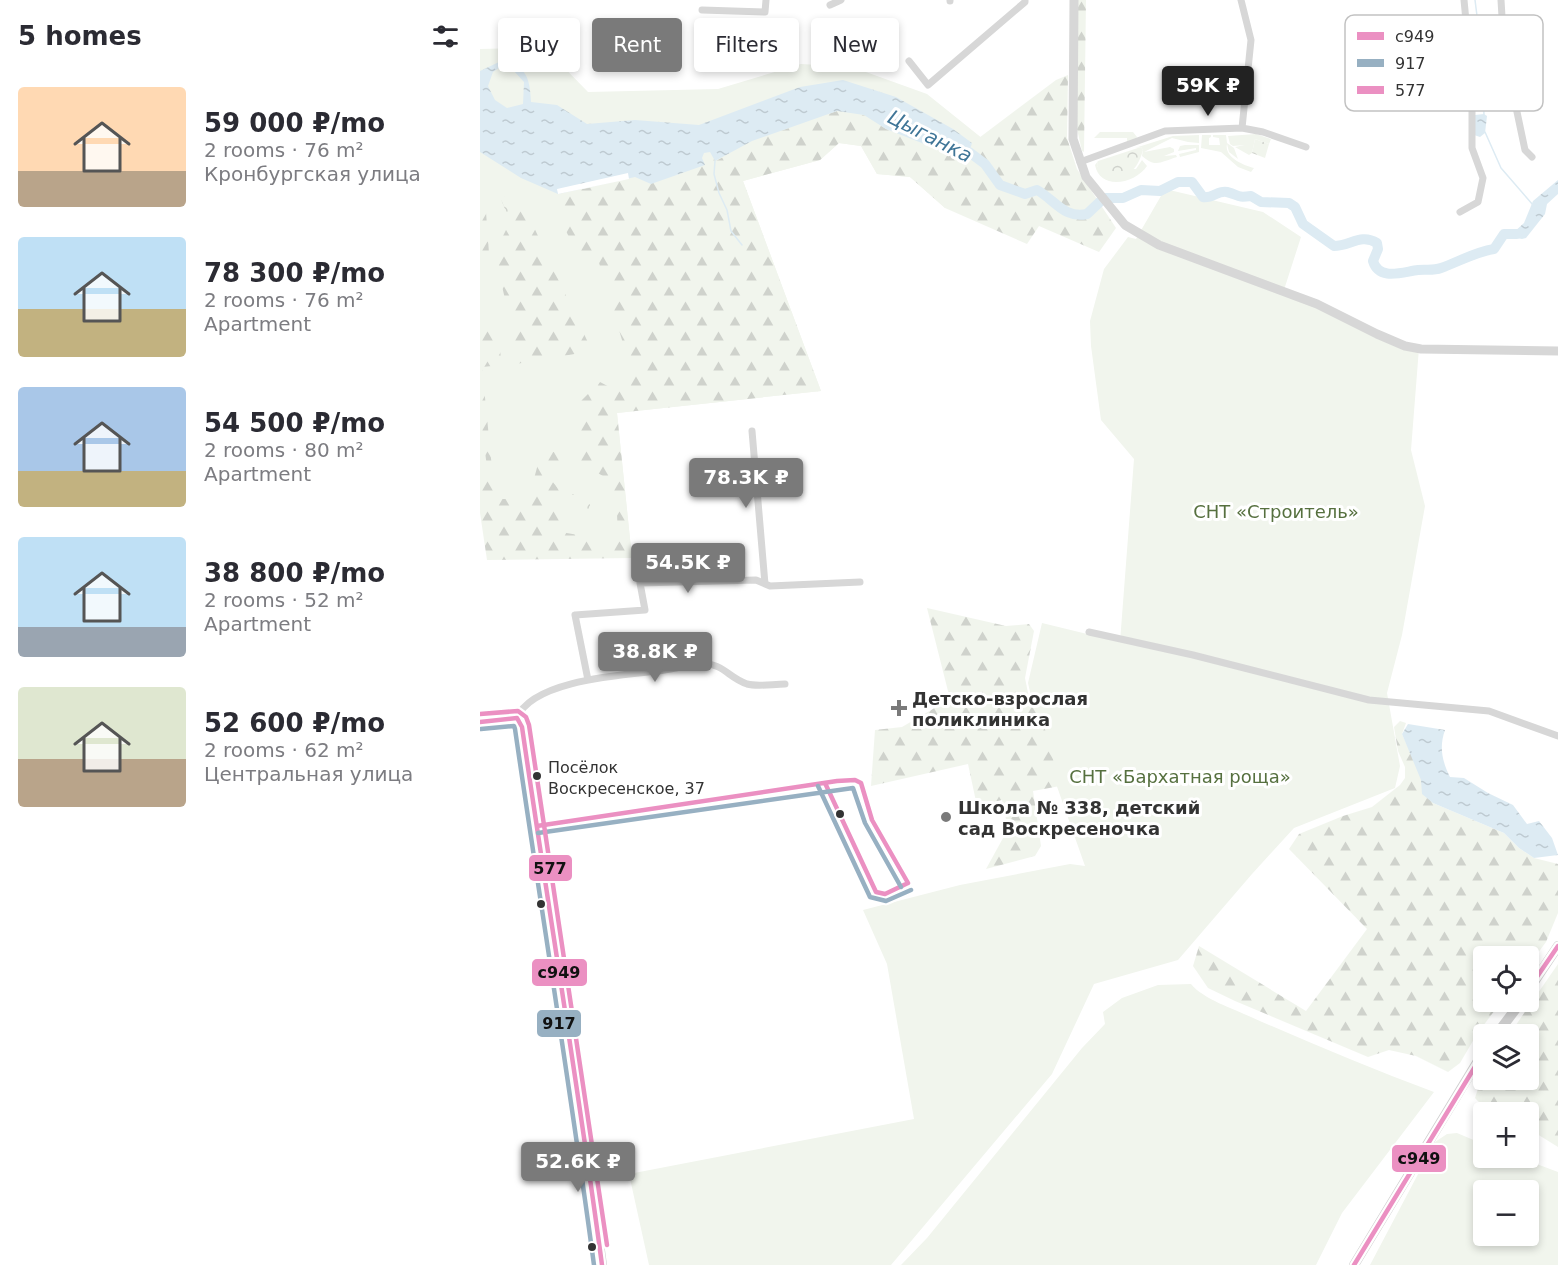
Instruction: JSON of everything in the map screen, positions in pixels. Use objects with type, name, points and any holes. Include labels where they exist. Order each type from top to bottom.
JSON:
[{"type":"main road","points":[[480,722],[517,717],[522,727],[573,1073],[585,1138],[602,1265]]},
{"type":"main road","points":[[1539,974],[1558,946]]},
{"type":"main road","points":[[1504,1024],[1513,1012]]},
{"type":"main road","points":[[1354,1265],[1473,1069]]},
{"type":"street","points":[[702,10],[765,12],[766,0]]},
{"type":"street","points":[[830,5],[841,0]]},
{"type":"street","points":[[909,61],[928,85],[1025,0]]},
{"type":"street","points":[[1074,0],[1073,139],[1090,184],[1125,225],[1159,245],[1317,304],[1405,346],[1421,349],[1558,351]]},
{"type":"street","points":[[1241,0],[1251,40],[1242,128]]},
{"type":"street","points":[[1464,0],[1465,15]]},
{"type":"street","points":[[1501,0],[1502,15]]},
{"type":"street","points":[[1460,212],[1478,202],[1484,178],[1472,148],[1472,111]]},
{"type":"street","points":[[1517,111],[1525,150],[1532,157]]},
{"type":"street","points":[[1080,162],[1166,130],[1242,128],[1263,132],[1306,147]]},
{"type":"street","points":[[752,432],[765,584]]},
{"type":"street","points":[[588,680],[575,615],[645,610],[640,583],[756,580],[770,586],[860,582]]},
{"type":"street","points":[[1089,632],[1193,655],[1369,700],[1490,711],[1558,736]]},
{"type":"street","points":[[517,717],[521,708],[556,688],[588,680],[700,663],[719,666],[749,684],[785,684]]},
{"type":"green space","points":[[1077,0],[1086,0],[1084,152],[1077,129]]},
{"type":"green space","points":[[498,48],[498,72],[568,72],[588,92],[718,89],[774,72],[799,72],[801,64],[811,65],[811,72],[866,72],[927,94],[993,147],[945,208],[910,177],[877,174],[861,146],[839,143],[820,160],[743,181],[821,391],[617,413],[632,558],[480,513],[480,49]]},
{"type":"green space","points":[[1068,75],[1067,138],[1077,169],[1116,228],[1099,252],[1039,226],[1027,244],[945,208],[910,177],[877,174],[861,146],[839,143],[820,160],[743,181],[821,391],[617,413],[632,558],[487,560],[480,513],[480,476],[489,482],[480,414],[480,302],[484,321],[497,329],[502,365],[482,367],[495,499],[532,499],[532,486],[538,464],[561,492],[561,532],[601,539],[618,538],[617,514],[608,479],[591,469],[575,466],[572,454],[578,449],[577,405],[600,382],[617,391],[633,377],[597,256],[578,255],[553,205],[554,192],[558,194],[705,165],[702,158],[704,153],[710,152],[716,161],[752,141],[837,111],[864,115],[886,129],[955,156],[1056,80]]},
{"type":"green space","points":[[1100,132],[1133,132],[1137,137],[1127,142],[1127,138],[1094,138]]},
{"type":"green space","points":[[1256,134],[1271,139],[1269,144],[1255,139],[1252,153],[1249,155],[1235,147],[1245,145],[1233,146],[1228,136]]},
{"type":"green space","points":[[1199,135],[1199,143],[1172,138],[1144,152],[1170,147],[1174,149],[1174,152],[1164,156],[1176,155],[1177,157],[1158,163],[1151,162],[1142,156],[1141,147],[1135,148],[1173,136]]},
{"type":"green space","points":[[1202,135],[1211,135],[1209,145],[1220,145],[1219,138],[1213,135],[1226,135],[1227,143],[1234,148],[1238,159],[1229,152],[1227,144],[1228,153],[1231,157],[1254,168],[1251,172],[1238,167],[1221,152],[1201,148]]},
{"type":"green space","points":[[1255,139],[1269,144],[1265,158],[1252,153]]},
{"type":"green space","points":[[1199,145],[1199,152],[1180,157],[1179,154],[1196,150],[1196,148],[1178,151],[1180,146]]},
{"type":"green space","points":[[1141,147],[1143,150],[1133,170],[1122,175],[1100,172],[1097,166],[1098,161]]},
{"type":"green space","points":[[1142,160],[1147,166],[1142,172],[1135,177],[1118,182],[1104,179],[1098,173],[1095,165],[1098,161],[1097,167],[1136,169]]},
{"type":"green space","points":[[1165,189],[1263,212],[1301,237],[1283,293],[1419,348],[1411,450],[1425,506],[1402,635],[1387,693],[1400,766],[1395,788],[1294,828],[1178,960],[1094,984],[1052,1074],[891,1265],[649,1265],[629,1174],[914,1119],[887,964],[863,910],[960,885],[1070,864],[1085,866],[1042,744],[1028,683],[1042,623],[1120,642],[1134,459],[1101,420],[1090,321],[1104,269],[1128,237],[1136,239]]},
{"type":"green space","points":[[499,194],[523,204],[592,351],[510,365],[511,325],[499,273],[497,248],[510,222]]},
{"type":"green space","points":[[499,194],[523,204],[510,222]]},
{"type":"green space","points":[[480,211],[486,212],[490,267],[480,273]]},
{"type":"green space","points":[[550,452],[562,452],[567,463],[555,469],[547,462]]},
{"type":"green space","points":[[571,494],[590,498],[590,518]]},
{"type":"green space","points":[[927,608],[1006,626],[1029,624],[1034,631],[1025,678],[1028,693],[1046,732],[1060,786],[1033,791],[1041,846],[1035,856],[986,869],[1008,829],[1002,800],[977,806],[968,764],[871,786],[875,730],[902,727],[950,699]]},
{"type":"green space","points":[[1400,721],[1406,723],[1402,734],[1433,803],[1504,833],[1519,848],[1534,858],[1558,864],[1558,913],[1546,942],[1539,951],[1539,946],[1473,946],[1473,1012],[1494,1012],[1484,1024],[1473,1024],[1473,1041],[1460,1063],[1448,1072],[1416,1056],[1389,1050],[1368,1057],[1208,988],[1193,966],[1199,946],[1306,1011],[1367,929],[1289,849],[1299,834],[1372,807],[1400,785],[1405,778],[1405,767],[1398,751],[1394,727]]},
{"type":"green space","points":[[1558,964],[1558,1147],[1539,1135],[1539,1102],[1479,1102],[1475,1098],[1478,1090],[1539,1090],[1539,1024],[1517,1024],[1525,1012],[1539,1012],[1539,992]]},
{"type":"green space","points":[[1191,984],[1211,999],[1228,1007],[1342,1056],[1434,1092],[1342,1213],[1316,1265],[901,1265],[927,1238],[1082,1048],[1105,1024],[1103,1012],[1122,998],[1158,985]]},
{"type":"green space","points":[[1457,1133],[1473,1140],[1473,1168],[1539,1168],[1539,1165],[1558,1172],[1558,1265],[1370,1265],[1435,1142],[1447,1134]]},
{"type":"water","points":[[498,62],[498,69],[493,72],[488,86],[495,100],[507,108],[523,104],[524,82],[515,72],[524,72],[528,79],[531,102],[557,105],[587,124],[635,120],[699,125],[800,87],[843,80],[896,97],[953,129],[972,143],[969,152],[955,156],[886,129],[864,115],[837,111],[752,141],[715,161],[710,152],[704,153],[702,158],[705,165],[651,184],[635,177],[558,194],[521,178],[480,152],[480,71]]},
{"type":"water","points":[[1475,115],[1487,116],[1485,133],[1480,137],[1474,135]]},
{"type":"water","points":[[1558,180],[1558,194],[1547,204],[1545,214],[1526,238],[1506,236],[1504,234],[1506,232],[1513,233],[1524,223],[1533,201]]},
{"type":"water","points":[[1408,724],[1445,730],[1442,754],[1450,777],[1464,778],[1513,805],[1527,824],[1539,821],[1552,838],[1558,855],[1534,858],[1519,848],[1504,833],[1433,803],[1422,794],[1421,780],[1402,734]]},
{"type":"pier","points":[[628,173],[629,179],[558,194],[557,189]]},
{"type":"waterway","points":[[1475,0],[1477,15]]},
{"type":"waterway","points":[[1484,111],[1484,116]]},
{"type":"waterway","points":[[1485,132],[1501,168],[1533,205]]},
{"type":"waterway","name":"Цыганка","points":[[957,147],[969,152],[985,164],[1000,185],[1025,194],[1037,190],[1060,208],[1072,214],[1087,214],[1104,198],[1123,198],[1141,190],[1160,191],[1178,182],[1192,182],[1203,197],[1224,192],[1251,196],[1261,202],[1289,203],[1295,207],[1303,224],[1334,246],[1366,239],[1377,243],[1378,249],[1373,261],[1380,271],[1392,274],[1438,269],[1494,249],[1504,234],[1517,234]]},
{"type":"waterway","points":[[715,161],[714,174],[727,210],[731,231],[742,245]]},
{"type":"transit line","name":"577","points":[[480,714],[518,711],[526,717],[529,725],[607,1245]]},
{"type":"transit line","name":"с949","points":[[480,722],[517,718],[522,727],[602,1265]]},
{"type":"transit line","name":"917","points":[[481,729],[514,726],[515,729],[594,1265]]},
{"type":"transit line","name":"с949","points":[[537,826],[855,780],[861,783],[872,820],[908,883]]},
{"type":"transit line","name":"с949","points":[[825,783],[876,892],[885,894],[908,883]]},
{"type":"transit line","name":"917","points":[[818,786],[870,897],[886,901],[911,890]]},
{"type":"transit line","name":"917","points":[[538,833],[853,788],[865,823],[901,887]]},
{"type":"transit line","name":"с949","points":[[1539,974],[1558,946]]},
{"type":"transit line","name":"с949","points":[[1354,1265],[1473,1070]]},
{"type":"place","name":"Детско-взрослая поликлиника","points":[[899,708]]},
{"type":"place","name":"Посёлок Воскресенское, 37","points":[[537,776]]},
{"type":"place","name":"Школа № 338, детский сад Воскресеночка","points":[[946,817]]},
{"type":"park label","name":"СНТ «Строитель»","points":[[1276,511]]},
{"type":"park label","name":"СНТ «Бархатная роща»","points":[[1180,776]]}]
